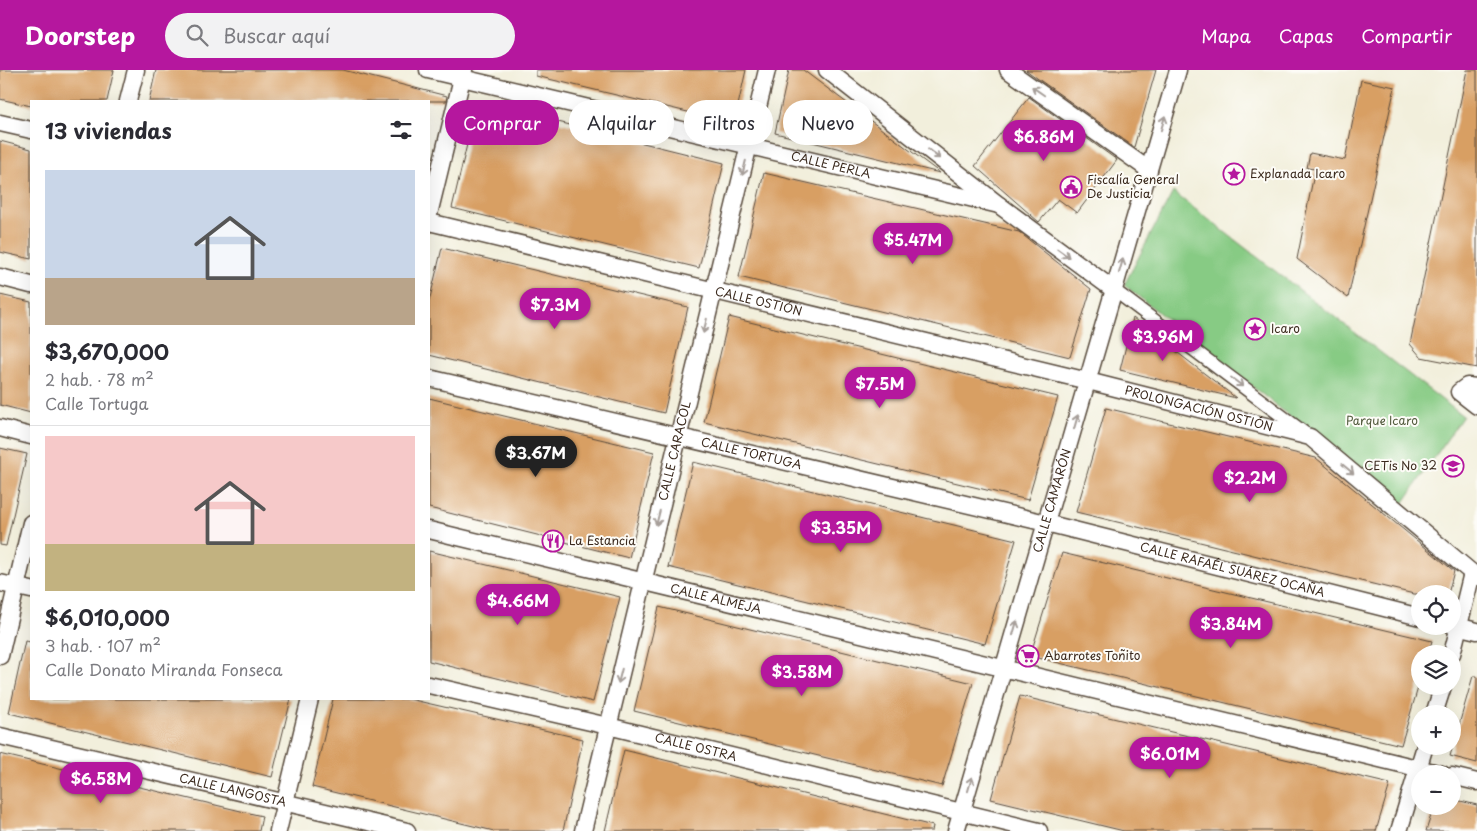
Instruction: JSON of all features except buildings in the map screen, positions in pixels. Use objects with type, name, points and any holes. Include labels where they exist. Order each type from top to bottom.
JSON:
[{"type":"street","points":[[128,100],[136,70]]},
{"type":"street","name":"CALLE PERLA","points":[[428,70],[463,74],[749,147],[999,205]]},
{"type":"street","name":"CALLE CARACOL","points":[[583,831],[767,70]]},
{"type":"street","points":[[827,70],[999,205],[1310,437],[1475,575],[1461,613]]},
{"type":"street","points":[[1008,70],[1149,170]]},
{"type":"street","name":"CALLE CAMARÓN","points":[[956,831],[1178,70]]},
{"type":"street","points":[[430,210],[463,74]]},
{"type":"street","points":[[0,123],[30,130]]},
{"type":"street","name":"CALLE OSTIÓN","points":[[430,222],[1088,381]]},
{"type":"street","points":[[0,277],[30,285]]},
{"type":"street","name":"CALLE TORTUGA","points":[[430,378],[1046,523]]},
{"type":"street","name":"PROLONGACIÓN OSTIÓN","points":[[1088,381],[1310,437]]},
{"type":"street","points":[[1477,387],[1466,386],[1459,392],[1477,406]]},
{"type":"street","points":[[0,428],[30,436]]},
{"type":"street","name":"CALLE RAFAÉL SUÁREZ OCAÑA","points":[[1046,523],[1411,615]]},
{"type":"street","points":[[0,656],[30,527]]},
{"type":"street","name":"CALLE ALMEJA","points":[[430,530],[643,584],[1411,766]]},
{"type":"street","points":[[1461,627],[1477,631]]},
{"type":"street","name":"CALLE OSTRA","points":[[430,685],[608,726],[1038,831]]},
{"type":"street","points":[[278,831],[310,700]]},
{"type":"street","name":"CALLE LANGOSTA","points":[[0,736],[407,831]]},
{"type":"street","points":[[1461,778],[1477,782]]},
{"type":"street","points":[[1399,831],[1411,791]]},
{"type":"green space","name":"Parque Icaro","points":[[1173,192],[1463,416],[1402,505],[1124,285]]},
{"type":"place","name":"Explanada Icaro","points":[[1234,174]]},
{"type":"place","name":"Fiscalía General De Justicia","points":[[1071,187]]},
{"type":"place","name":"Icaro","points":[[1255,329]]},
{"type":"place","name":"CETis No 32","points":[[1453,466]]},
{"type":"place","name":"La Estancia","points":[[553,541]]},
{"type":"place","name":"Abarrotes Toñito","points":[[1028,656]]}]
